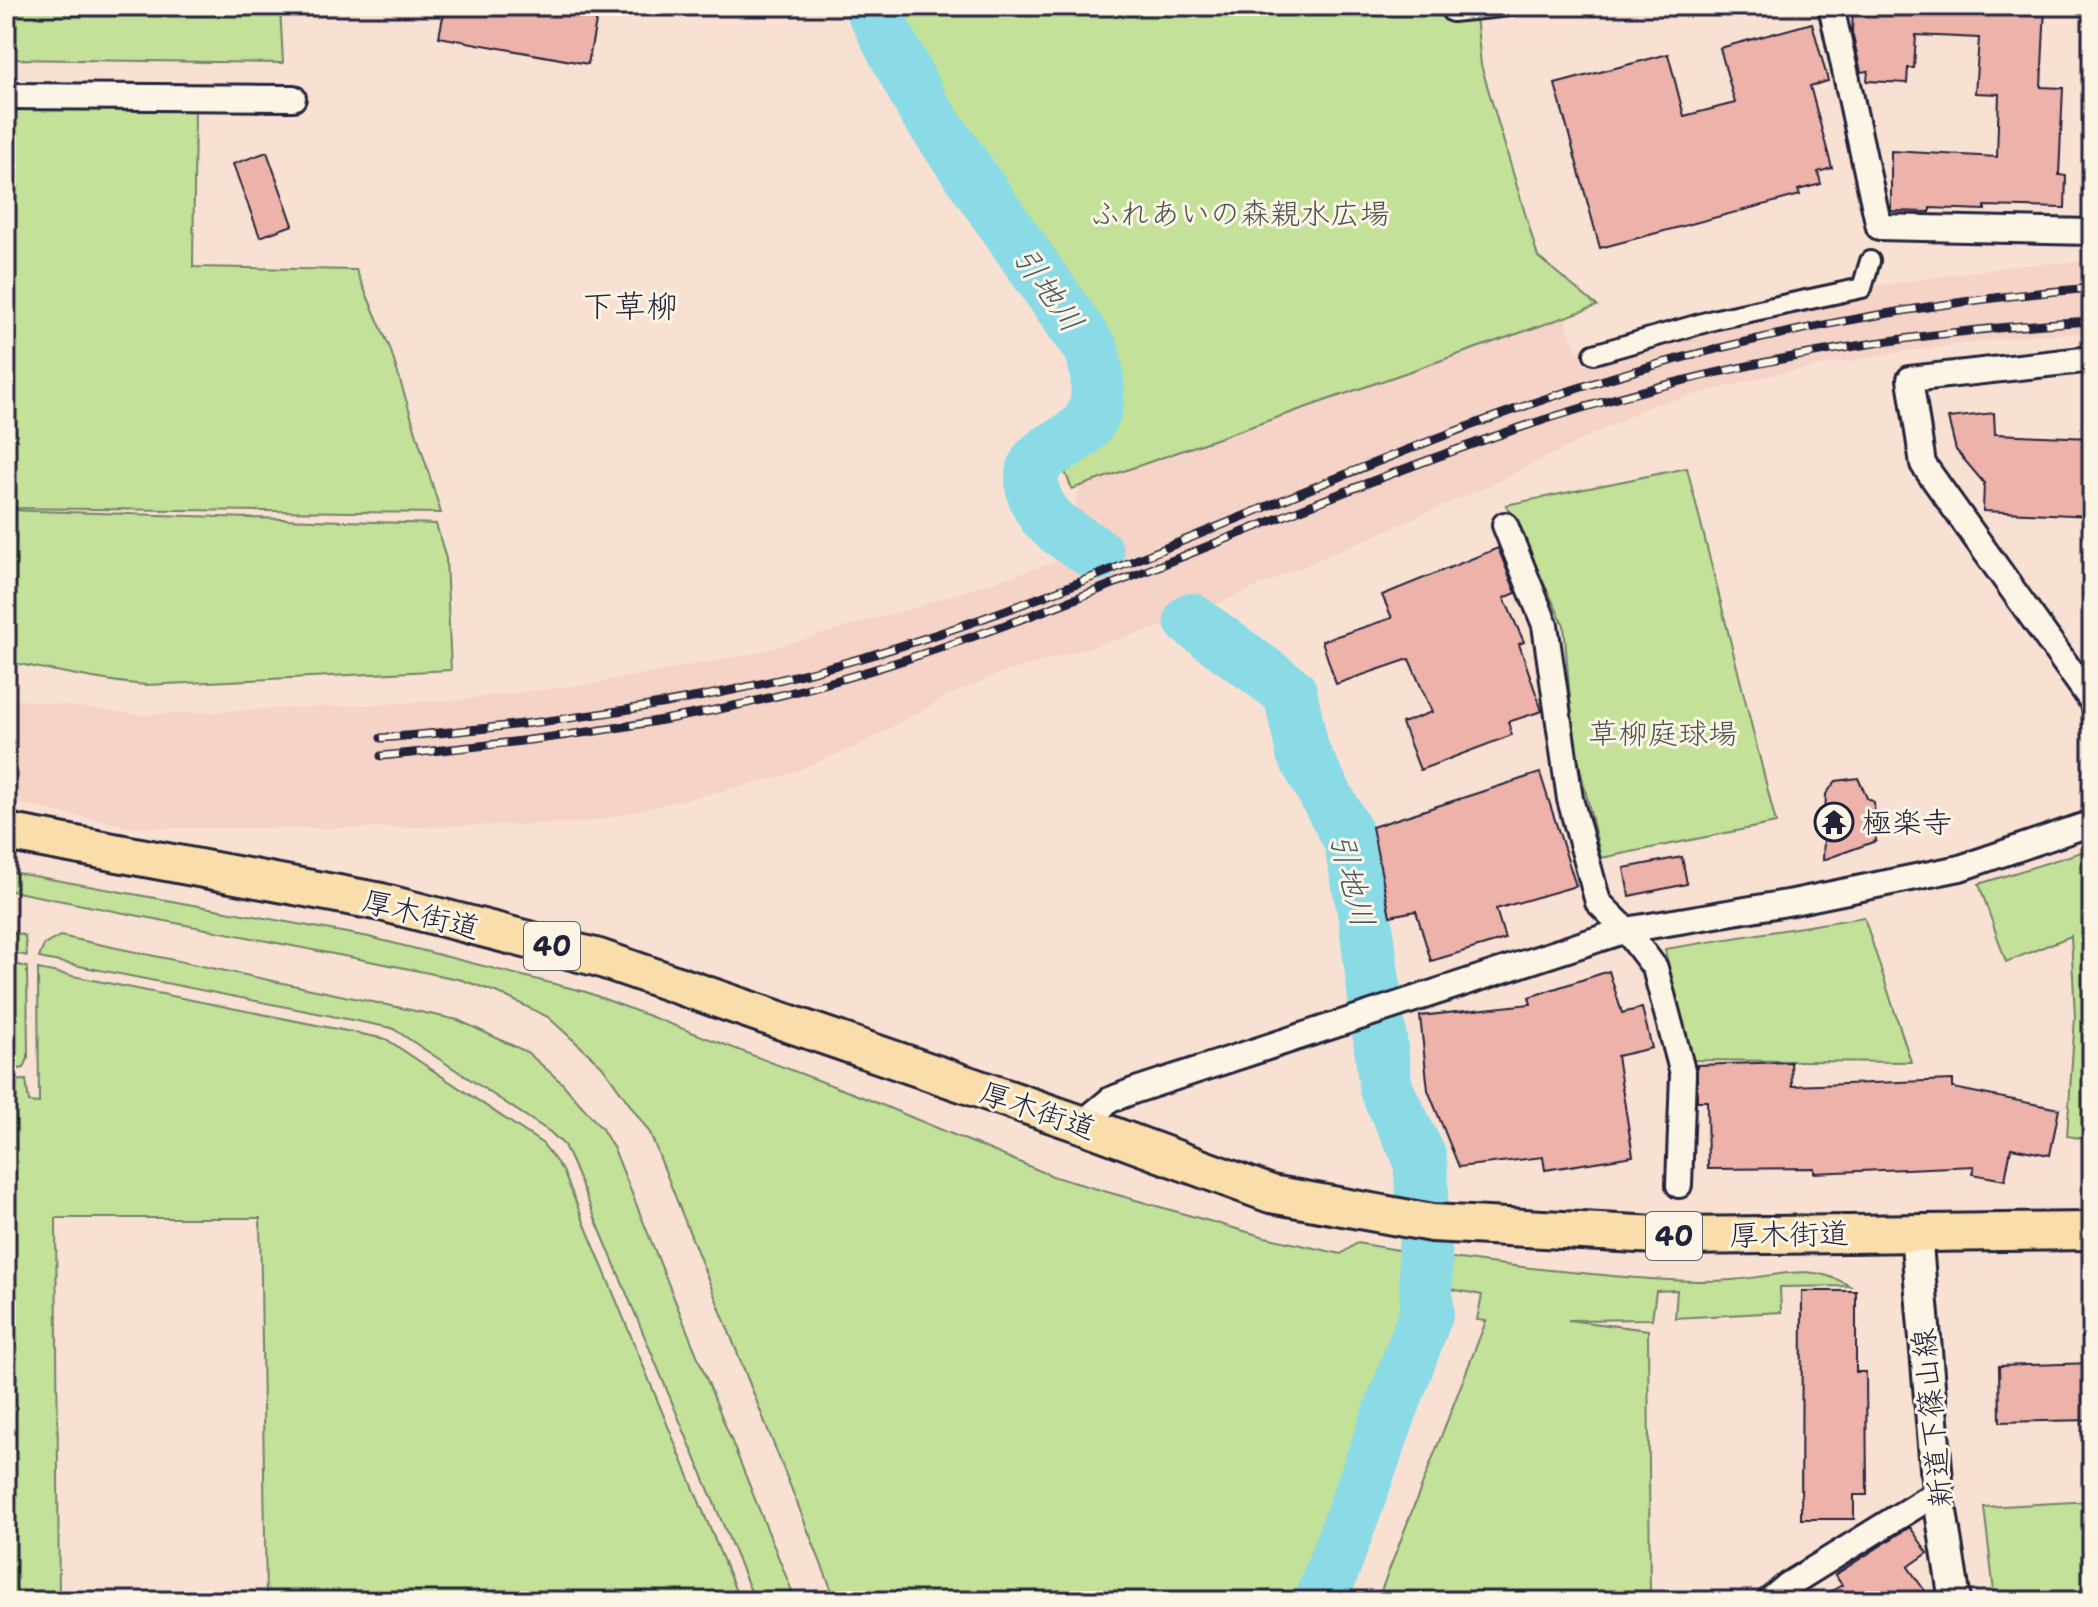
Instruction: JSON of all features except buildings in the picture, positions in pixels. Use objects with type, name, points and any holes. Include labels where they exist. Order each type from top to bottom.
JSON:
[{"type":"main road","name":"厚木街道","points":[[6,832],[381,902],[599,958],[1081,1124],[1271,1194],[1432,1223],[1676,1236],[2092,1231]]},
{"type":"street","points":[[1452,12],[1511,6]]},
{"type":"street","points":[[1831,6],[1879,227],[2092,232]]},
{"type":"street","points":[[6,96],[293,98]]},
{"type":"street","points":[[1594,354],[1717,319],[1862,288],[1870,261]]},
{"type":"street","points":[[2092,359],[1910,379],[1923,464],[2092,701]]},
{"type":"street","points":[[1505,525],[1545,625],[1570,799],[1598,902],[1626,930],[1655,968],[1683,1074],[1679,1185]]},
{"type":"street","points":[[1081,1124],[1110,1100],[1326,1025],[1626,930],[1793,902],[1960,868],[2092,823]]},
{"type":"street","name":"新道下篠山線","points":[[1916,1233],[1938,1492],[1955,1601]]},
{"type":"street","points":[[1769,1601],[1788,1585],[1938,1492]]},
{"type":"shaded area","points":[[2092,261],[2092,333],[2032,335],[1888,354],[1777,374],[1650,406],[1482,489],[1173,623],[999,674],[948,696],[861,744],[782,777],[585,823],[372,828],[135,828],[6,801],[6,698],[142,715],[449,701],[596,683],[756,653],[916,607],[1060,560],[1083,476],[1561,310],[1577,351],[1696,319],[1853,289],[2020,265]]},
{"type":"green space","points":[[6,6],[280,6],[283,63],[6,59]]},
{"type":"green space","name":"ふれあいの森親水広場","points":[[891,6],[1475,6],[1481,65],[1538,257],[1597,306],[1072,489],[1063,467],[1079,390],[1069,331],[910,57]]},
{"type":"green space","points":[[6,106],[195,109],[193,267],[356,270],[390,348],[441,513],[6,508]]},
{"type":"green space","name":"草柳庭球場","points":[[1687,468],[1776,823],[1601,858],[1573,738],[1564,625],[1506,505]]},
{"type":"green space","points":[[6,510],[436,524],[446,559],[451,670],[146,685],[6,662]]},
{"type":"green space","points":[[2088,850],[2092,865],[2092,1140],[2067,1136],[2075,1017],[2071,936],[2006,962],[1979,884]]},
{"type":"green space","points":[[6,871],[369,937],[586,992],[865,1098],[1055,1177],[1265,1237],[1341,1254],[1357,1243],[1474,1261],[1609,1276],[1715,1281],[1806,1272],[1835,1278],[1850,1286],[1780,1287],[1781,1312],[1675,1318],[1677,1290],[1656,1291],[1652,1319],[1568,1320],[1648,1330],[1650,1601],[1377,1601],[1486,1321],[1477,1320],[1482,1295],[1435,1286],[1347,1471],[1300,1601],[836,1601],[650,1133],[602,1066],[548,1017],[501,994],[462,980],[6,890]]},
{"type":"green space","points":[[1864,917],[1911,1062],[1688,1060],[1665,949]]},
{"type":"green space","points":[[6,929],[25,936],[27,956],[6,951]]},
{"type":"green space","points":[[60,936],[458,1020],[527,1052],[562,1083],[602,1129],[614,1149],[796,1601],[755,1601],[573,1165],[564,1145],[550,1132],[392,1028],[39,958],[44,945]]},
{"type":"green space","points":[[6,962],[27,967],[28,1058],[24,1068],[6,1071]]},
{"type":"green space","points":[[38,969],[386,1039],[543,1144],[563,1171],[740,1601],[266,1601],[260,1218],[56,1218],[59,1601],[6,1601],[6,1081],[26,1080],[29,1102],[39,1103]]},
{"type":"green space","points":[[2092,1501],[2092,1601],[1995,1601],[1984,1507]]},
{"type":"waterway","name":"引地川","points":[[871,6],[923,107],[1092,351],[1098,390],[1094,412],[1079,433],[1043,456],[1033,471],[1032,480],[1035,498],[1051,522],[1097,554]]},
{"type":"waterway","name":"引地川","points":[[1191,620],[1290,692],[1303,753],[1350,840],[1365,916],[1386,1089],[1420,1158],[1422,1192]]},
{"type":"waterway","name":"引地川","points":[[1321,1601],[1427,1311],[1425,1248]]},
{"type":"railway","points":[[381,738],[625,710],[806,673],[944,632],[1022,604],[1406,450],[1557,395],[1632,372],[1707,351],[1860,318],[2092,288]]},
{"type":"railway","points":[[381,756],[629,726],[752,702],[872,670],[1105,587],[1412,466],[1563,414],[1637,393],[1787,358],[1863,345],[2015,326],[2092,321]]},
{"type":"place","name":"極楽寺","points":[[1834,822]]},
{"type":"district","name":"下草柳","points":[[630,305]]}]
